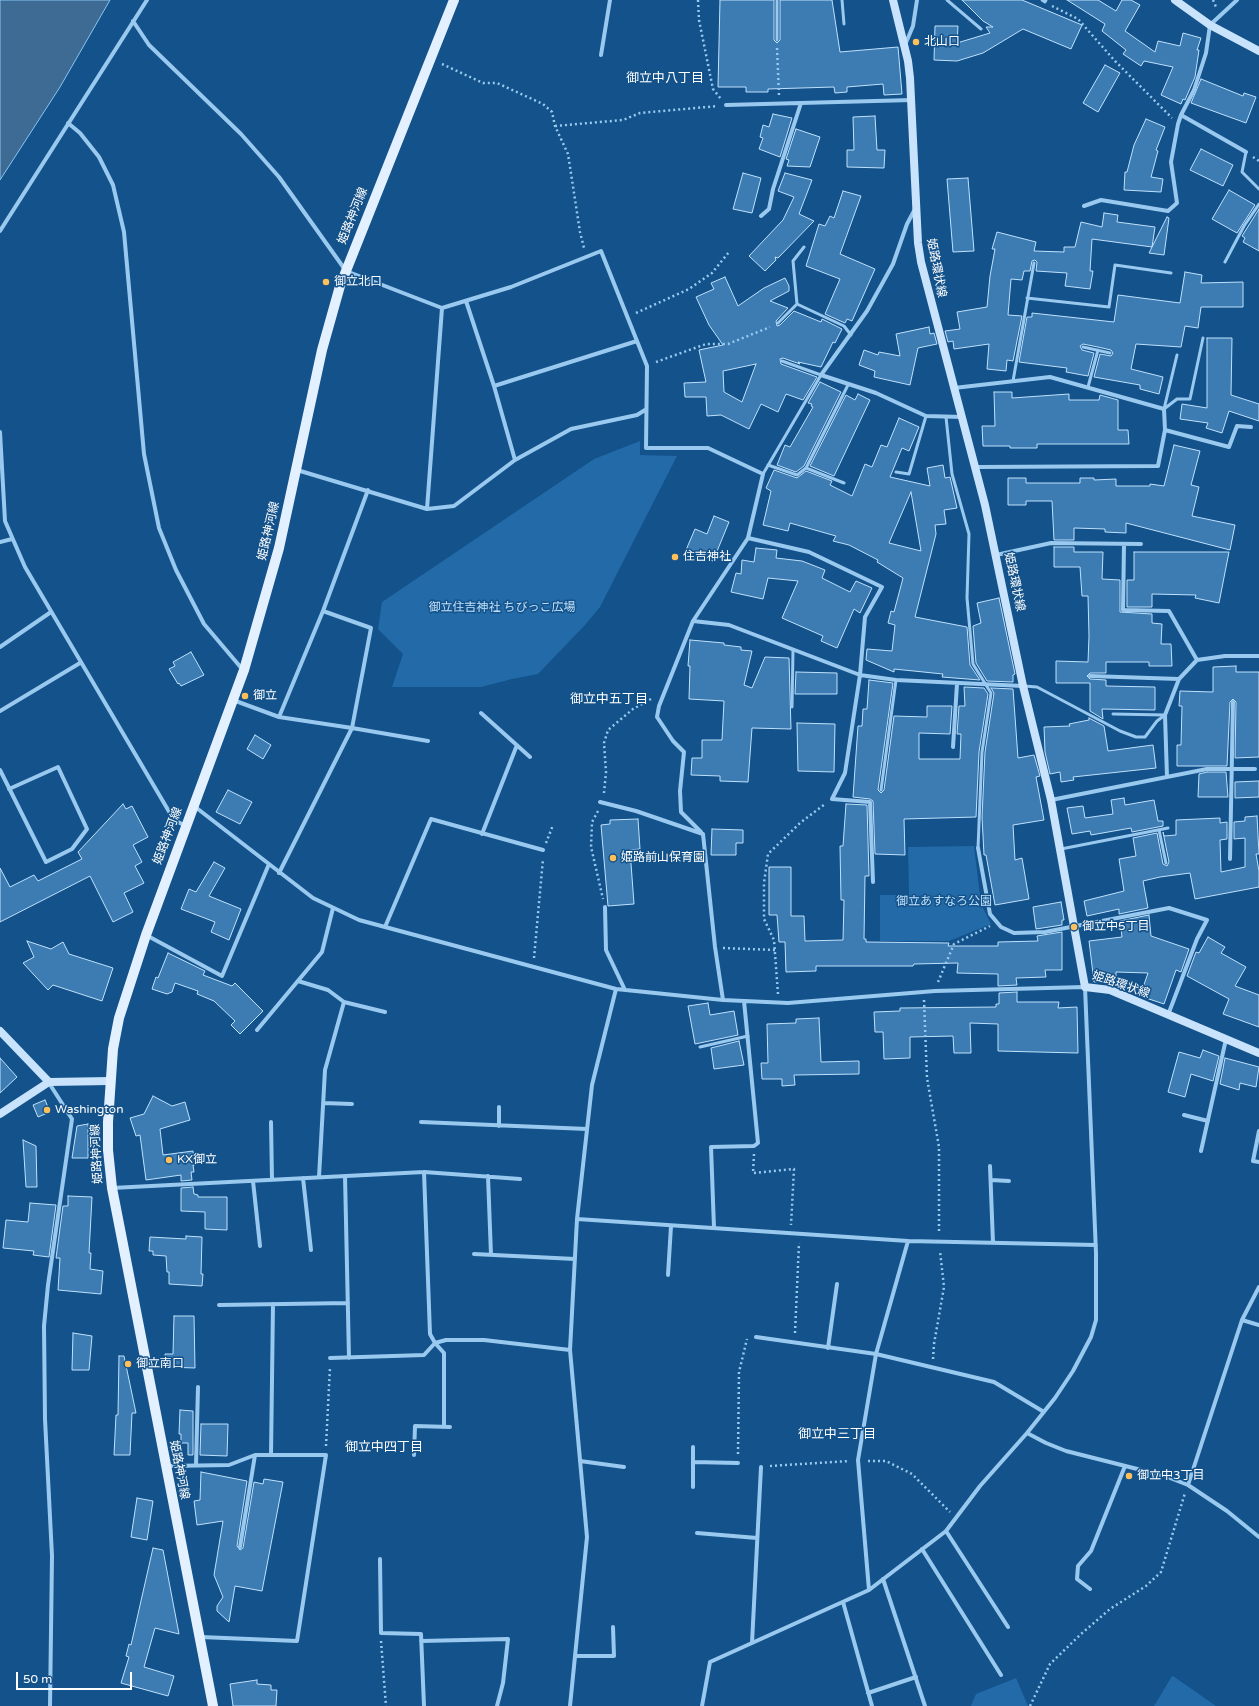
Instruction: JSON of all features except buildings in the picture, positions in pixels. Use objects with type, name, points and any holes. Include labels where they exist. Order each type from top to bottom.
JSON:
[{"type":"main road","name":"姫路神河線","points":[[213,1706],[112,1188],[108,1150],[110,1081],[118,1018],[146,934],[244,670],[279,548],[329,321],[346,271],[454,0]]},
{"type":"main road","name":"姫路環状線","points":[[893,0],[908,61],[912,100],[918,243],[922,268],[953,388],[977,467],[1023,686],[1051,800],[1085,987],[1110,990],[1259,1052]]},
{"type":"main road","points":[[1175,0],[1210,25],[1259,52]]},
{"type":"main road","points":[[0,1031],[49,1082]]},
{"type":"main road","points":[[0,1114],[49,1082],[110,1081]]},
{"type":"street","points":[[0,231],[147,0]]},
{"type":"street","points":[[601,55],[610,0]]},
{"type":"street","points":[[905,46],[914,26],[917,0]]},
{"type":"street","points":[[1084,206],[1101,200],[1168,211],[1176,203],[1171,162],[1178,124],[1194,90],[1206,53],[1210,25],[1237,0]]},
{"type":"street","points":[[133,21],[149,45],[241,134],[279,177],[346,271],[442,308],[511,287],[601,251],[647,366],[645,410],[646,448],[708,448],[763,474],[748,538],[693,621],[659,706],[657,717],[673,741],[684,752],[680,791],[681,812],[703,834],[715,947],[723,1000]]},
{"type":"street","points":[[726,105],[912,100]]},
{"type":"street","points":[[761,216],[769,209],[773,189],[801,103]]},
{"type":"street","points":[[1181,115],[1246,152]]},
{"type":"street","points":[[68,123],[80,133],[98,157],[113,185],[124,232],[144,454],[159,528],[176,570],[204,624],[244,670]]},
{"type":"street","points":[[917,205],[907,224],[893,264],[867,311],[821,375],[876,393],[926,416],[962,417]]},
{"type":"street","points":[[466,301],[494,386],[515,460]]},
{"type":"street","points":[[427,509],[442,308]]},
{"type":"street","points":[[494,386],[637,341]]},
{"type":"street","points":[[953,388],[1050,377],[1164,409],[1165,430],[1158,466],[977,467]]},
{"type":"street","points":[[296,469],[427,509],[454,506],[515,460],[571,428],[637,415],[645,410]]},
{"type":"street","points":[[1165,430],[1228,447],[1237,426],[1251,428]]},
{"type":"street","points":[[0,432],[5,521],[25,567],[80,663],[174,820],[186,826]]},
{"type":"street","points":[[279,717],[323,612],[368,490]]},
{"type":"street","points":[[748,538],[809,552],[882,587],[865,617],[860,674],[845,773],[832,799],[870,802],[873,882]]},
{"type":"street","points":[[0,542],[12,539]]},
{"type":"street","points":[[996,555],[1051,543],[1141,544]]},
{"type":"street","points":[[1124,544],[1123,610],[1169,612],[1197,660]]},
{"type":"street","points":[[0,648],[51,612]]},
{"type":"street","points":[[279,872],[352,728],[370,628],[323,612]]},
{"type":"street","points":[[693,621],[729,625],[860,674],[896,680],[987,686],[1023,686]]},
{"type":"street","points":[[1167,777],[1165,715],[1179,679],[1197,660],[1225,656],[1259,656]]},
{"type":"street","points":[[0,710],[80,663]]},
{"type":"street","points":[[1090,676],[1179,679]]},
{"type":"street","points":[[953,747],[957,684]]},
{"type":"street","points":[[233,700],[279,717],[428,741]]},
{"type":"street","points":[[1230,859],[1233,702]]},
{"type":"street","points":[[481,713],[530,757]]},
{"type":"street","points":[[482,834],[517,745]]},
{"type":"street","points":[[0,770],[9,788],[46,862],[72,849],[87,829],[58,766],[9,788]]},
{"type":"street","points":[[1051,800],[1207,769],[1255,769]]},
{"type":"street","points":[[601,802],[703,834]]},
{"type":"street","points":[[194,806],[313,898],[359,920],[616,989],[723,1000],[779,1002],[935,991],[1085,987],[1097,1300],[1096,1320],[1091,1337],[1073,1371],[1044,1412],[980,1486],[946,1531],[869,1590],[710,1662],[702,1706]]},
{"type":"street","points":[[385,927],[431,819],[544,850]]},
{"type":"street","points":[[978,848],[990,914],[1001,927],[1014,933],[1045,932],[1169,908],[1207,920],[1197,939],[1168,1015]]},
{"type":"street","points":[[146,934],[222,976],[269,864]]},
{"type":"street","points":[[605,907],[606,950],[625,990]]},
{"type":"street","points":[[257,1030],[322,952],[333,908]]},
{"type":"street","points":[[298,981],[328,990],[344,1002],[385,1012]]},
{"type":"street","points":[[570,1706],[587,1537],[570,1350],[577,1219],[592,1086],[616,989]]},
{"type":"street","points":[[714,1228],[711,1148],[754,1146],[758,1143],[744,1001]]},
{"type":"street","points":[[318,1177],[325,1070],[344,1002]]},
{"type":"street","points":[[1201,1151],[1226,1039]]},
{"type":"street","points":[[49,1082],[72,1118],[48,1285],[44,1326],[45,1419],[52,1556],[50,1706]]},
{"type":"street","points":[[323,1103],[352,1104]]},
{"type":"street","points":[[499,1107],[499,1126]]},
{"type":"street","points":[[1184,1115],[1208,1121]]},
{"type":"street","points":[[271,1122],[272,1180]]},
{"type":"street","points":[[421,1122],[587,1129]]},
{"type":"street","points":[[1259,1132],[1253,1161],[1259,1162]]},
{"type":"street","points":[[990,1166],[993,1243]]},
{"type":"street","points":[[112,1188],[424,1172],[520,1178]]},
{"type":"street","points":[[424,1172],[430,1334],[435,1343],[444,1353],[444,1427]]},
{"type":"street","points":[[345,1176],[349,1358]]},
{"type":"street","points":[[488,1176],[491,1255]]},
{"type":"street","points":[[303,1178],[311,1250]]},
{"type":"street","points":[[991,1180],[1009,1181]]},
{"type":"street","points":[[253,1181],[260,1246]]},
{"type":"street","points":[[577,1219],[908,1241],[1096,1245]]},
{"type":"street","points":[[668,1275],[671,1226]]},
{"type":"street","points":[[869,1590],[858,1460],[876,1354],[908,1241]]},
{"type":"street","points":[[474,1254],[575,1259]]},
{"type":"street","points":[[828,1348],[837,1284]]},
{"type":"street","points":[[1188,1485],[1242,1320],[1259,1287]]},
{"type":"street","points":[[219,1305],[348,1303]]},
{"type":"street","points":[[272,1455],[273,1304]]},
{"type":"street","points":[[1242,1320],[1259,1325]]},
{"type":"street","points":[[756,1337],[876,1354],[994,1382],[1044,1412]]},
{"type":"street","points":[[330,1358],[424,1355],[435,1343],[446,1340],[484,1340],[570,1350]]},
{"type":"street","points":[[196,1465],[198,1387]]},
{"type":"street","points":[[414,1455],[415,1426],[450,1427]]},
{"type":"street","points":[[1027,1433],[1066,1451],[1165,1476],[1188,1485],[1227,1511],[1259,1537]]},
{"type":"street","points":[[693,1447],[693,1487]]},
{"type":"street","points":[[165,1466],[229,1465],[255,1455],[326,1454],[297,1641],[199,1637]]},
{"type":"street","points":[[240,1546],[255,1455]]},
{"type":"street","points":[[580,1461],[624,1467]]},
{"type":"street","points":[[693,1462],[738,1462]]},
{"type":"street","points":[[1090,1589],[1077,1579],[1078,1566],[1091,1551],[1125,1466]]},
{"type":"street","points":[[752,1643],[761,1467]]},
{"type":"street","points":[[946,1531],[1008,1627]]},
{"type":"street","points":[[697,1533],[757,1538]]},
{"type":"street","points":[[922,1549],[1001,1675]]},
{"type":"street","points":[[380,1559],[380,1633],[421,1634],[424,1706]]},
{"type":"street","points":[[883,1579],[926,1706]]},
{"type":"street","points":[[842,1602],[872,1706]]},
{"type":"street","points":[[575,1656],[614,1656],[613,1627]]},
{"type":"street","points":[[421,1641],[508,1639],[503,1683],[496,1706]]},
{"type":"street","points":[[868,1693],[916,1677]]},
{"type":"lane","points":[[777,0],[777,40]]},
{"type":"lane","points":[[842,0],[844,24]]},
{"type":"lane","points":[[947,0],[981,29]]},
{"type":"lane","points":[[1246,152],[1242,172],[1259,189]]},
{"type":"lane","points":[[1225,262],[1244,226],[1259,204]]},
{"type":"lane","points":[[797,304],[793,261],[804,247]]},
{"type":"lane","points":[[1013,381],[1034,263]]},
{"type":"lane","points":[[1027,298],[1109,307],[1115,265],[1171,273]]},
{"type":"lane","points":[[797,304],[844,326],[851,335]]},
{"type":"lane","points":[[778,323],[797,304]]},
{"type":"lane","points":[[1164,409],[1177,398],[1190,399],[1203,338]]},
{"type":"lane","points":[[1083,347],[1110,353]]},
{"type":"lane","points":[[1088,387],[1098,350]]},
{"type":"lane","points":[[1164,409],[1176,355]]},
{"type":"lane","points":[[763,474],[821,375],[782,361]]},
{"type":"lane","points":[[768,465],[797,475],[806,468],[848,385]]},
{"type":"lane","points":[[896,472],[909,474],[926,416]]},
{"type":"lane","points":[[946,417],[952,474],[969,534],[967,598],[973,664],[991,693],[982,752],[978,848]]},
{"type":"lane","points":[[806,468],[844,482]]},
{"type":"lane","points":[[792,707],[793,650]]},
{"type":"lane","points":[[881,790],[896,680]]},
{"type":"lane","points":[[1023,686],[1037,688],[1120,731],[1136,737],[1145,737],[1157,721],[1165,715]]},
{"type":"lane","points":[[1113,714],[1165,715]]},
{"type":"lane","points":[[1060,849],[1168,828]]},
{"type":"lane","points":[[1159,830],[1166,863]]},
{"type":"lane","points":[[700,1048],[748,1036]]},
{"type":"path","points":[[698,0],[699,20],[713,89],[726,105]]},
{"type":"path","points":[[1044,1],[1078,19],[1115,61],[1178,124]]},
{"type":"path","points":[[777,40],[779,104]]},
{"type":"path","points":[[431,58],[483,83],[497,83],[544,104],[552,112],[555,126],[568,154],[580,232],[587,256]]},
{"type":"path","points":[[555,126],[623,120],[640,114],[726,105]]},
{"type":"path","points":[[627,317],[689,289],[712,273],[729,252]]},
{"type":"path","points":[[647,366],[706,344],[728,344],[778,323]]},
{"type":"path","points":[[605,907],[591,847],[592,822],[601,802],[606,772],[604,743],[608,730],[632,709],[665,691]]},
{"type":"path","points":[[779,1002],[774,940],[764,919],[764,883],[768,854],[800,823],[832,799]]},
{"type":"path","points":[[533,967],[544,850],[553,825]]},
{"type":"path","points":[[935,991],[954,944],[997,923]]},
{"type":"path","points":[[715,947],[775,950]]},
{"type":"path","points":[[924,992],[927,1078],[939,1148],[939,1242],[944,1287],[934,1344],[933,1368]]},
{"type":"path","points":[[754,1146],[753,1173],[794,1170],[790,1233]]},
{"type":"path","points":[[794,1343],[800,1234]]},
{"type":"path","points":[[738,1462],[740,1372],[745,1339],[756,1337]]},
{"type":"path","points":[[326,1454],[330,1358]]},
{"type":"path","points":[[761,1467],[858,1460],[886,1461],[912,1474],[956,1518]]},
{"type":"path","points":[[1030,1706],[1050,1664],[1110,1609],[1146,1586],[1161,1572],[1188,1485]]},
{"type":"path","points":[[380,1633],[386,1706]]},
{"type":"green space","name":"御立住吉神社 ちびっこ広場","points":[[640,441],[640,455],[677,456],[600,607],[585,625],[538,674],[481,687],[392,687],[403,654],[378,629],[382,602],[594,459]]},
{"type":"green space","name":"御立あすなろ公園","points":[[974,846],[981,904],[991,924],[949,941],[880,941],[880,895],[909,895],[908,847]]},
{"type":"green space","points":[[1173,1676],[1216,1706],[1154,1706]]},
{"type":"green space","points":[[1016,1678],[1028,1706],[971,1706],[976,1694]]},
{"type":"shaded area","points":[[0,0],[110,0],[60,87],[0,180]]},
{"type":"place","name":"北山口","points":[[916,42]]},
{"type":"place","name":"御立北口","points":[[326,282]]},
{"type":"place","name":"住吉神社","points":[[675,557]]},
{"type":"place","name":"御立","points":[[245,696]]},
{"type":"place","name":"姫路前山保育園","points":[[613,858]]},
{"type":"place","name":"御立中5丁目","points":[[1074,927]]},
{"type":"place","name":"Washington","points":[[47,1110]]},
{"type":"place","name":"KX御立","points":[[169,1160]]},
{"type":"place","name":"御立南口","points":[[128,1364]]},
{"type":"place","name":"御立中3丁目","points":[[1129,1476]]},
{"type":"district","name":"御立中八丁目","points":[[665,79]]},
{"type":"district","name":"御立中五丁目","points":[[609,700]]},
{"type":"district","name":"御立中三丁目","points":[[837,1435]]},
{"type":"district","name":"御立中四丁目","points":[[384,1448]]}]
